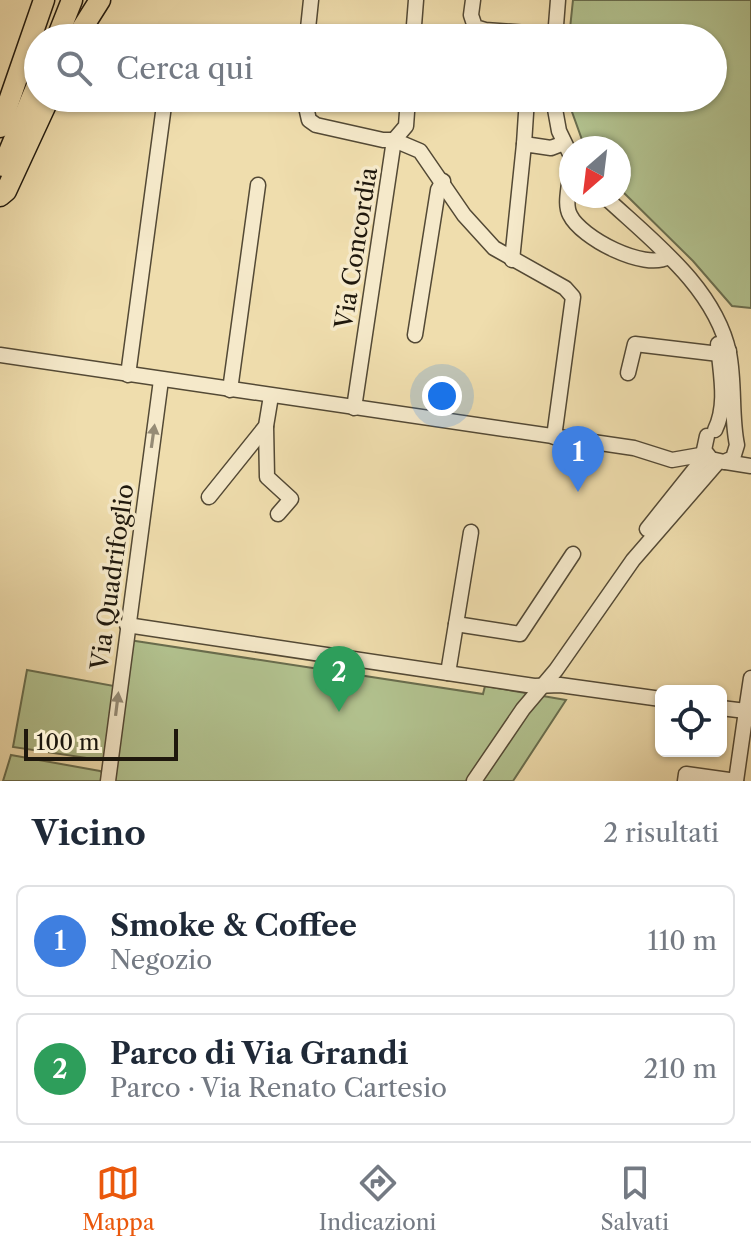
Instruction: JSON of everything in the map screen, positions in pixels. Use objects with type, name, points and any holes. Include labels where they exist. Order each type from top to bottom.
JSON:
[{"type":"highway","points":[[36,24],[44,0]]},
{"type":"highway","points":[[44,24],[54,0]]},
{"type":"highway","points":[[63,24],[72,0]]},
{"type":"highway","points":[[82,24],[91,0]]},
{"type":"highway","points":[[85,24],[100,0]]},
{"type":"highway","points":[[0,128],[24,58]]},
{"type":"highway","points":[[0,128],[24,72]]},
{"type":"highway","points":[[0,173],[26,112]]},
{"type":"highway","points":[[0,196],[6,191],[43,112]]},
{"type":"street","points":[[308,24],[311,0]]},
{"type":"street","points":[[414,24],[416,0]]},
{"type":"street","points":[[473,0],[471,15],[474,24]]},
{"type":"street","points":[[556,24],[558,0]]},
{"type":"street","points":[[128,375],[163,112]]},
{"type":"street","points":[[307,112],[309,120],[316,125],[394,140],[420,151],[464,215],[494,248],[565,288],[573,297],[554,437]]},
{"type":"street","name":"Via Concordia","points":[[354,408],[394,140],[406,126],[407,112]]},
{"type":"street","points":[[512,260],[526,112]]},
{"type":"street","points":[[557,112],[563,136]]},
{"type":"street","points":[[524,144],[559,149]]},
{"type":"street","points":[[415,335],[438,190],[443,181]]},
{"type":"street","points":[[230,390],[258,185]]},
{"type":"street","points":[[567,208],[575,224],[633,259],[660,262],[668,257]]},
{"type":"street","points":[[0,355],[554,437],[679,460],[735,454],[734,399],[715,320],[702,296],[668,257],[617,208]]},
{"type":"street","points":[[628,373],[635,344],[724,352]]},
{"type":"street","points":[[724,352],[720,419],[703,445],[714,458],[751,466]]},
{"type":"street","name":"Via Quadrifoglio","points":[[108,781],[161,380]]},
{"type":"street","points":[[271,396],[266,426],[267,477],[291,499],[278,514]]},
{"type":"street","points":[[209,497],[266,426]]},
{"type":"street","points":[[654,454],[683,450],[711,433],[726,429],[751,457]]},
{"type":"street","points":[[654,454],[676,474],[677,491]]},
{"type":"street","points":[[474,781],[523,709],[545,685],[596,600],[677,491],[714,458]]},
{"type":"street","points":[[483,781],[545,685],[633,560],[714,458]]},
{"type":"street","points":[[448,673],[471,532]]},
{"type":"street","points":[[456,624],[520,634],[573,554]]},
{"type":"street","points":[[127,625],[534,686],[560,685],[655,698]]},
{"type":"street","points":[[686,778],[736,781],[751,678]]},
{"type":"street","points":[[727,709],[746,711]]},
{"type":"green space","points":[[573,0],[751,0],[751,308],[732,306],[693,261],[631,200],[631,136],[581,136],[572,112],[727,112],[727,24],[570,24]]},
{"type":"green space","points":[[129,640],[483,694],[485,686],[566,700],[513,781],[115,781],[115,755]]},
{"type":"green space","points":[[27,670],[114,686],[105,757],[100,760],[13,747]]},
{"type":"green space","points":[[11,755],[100,771],[104,774],[103,781],[3,781]]},
{"type":"place","name":"Smoke & Coffee","points":[[578,492]]},
{"type":"place","name":"Parco di Via Grandi","points":[[339,712]]}]
